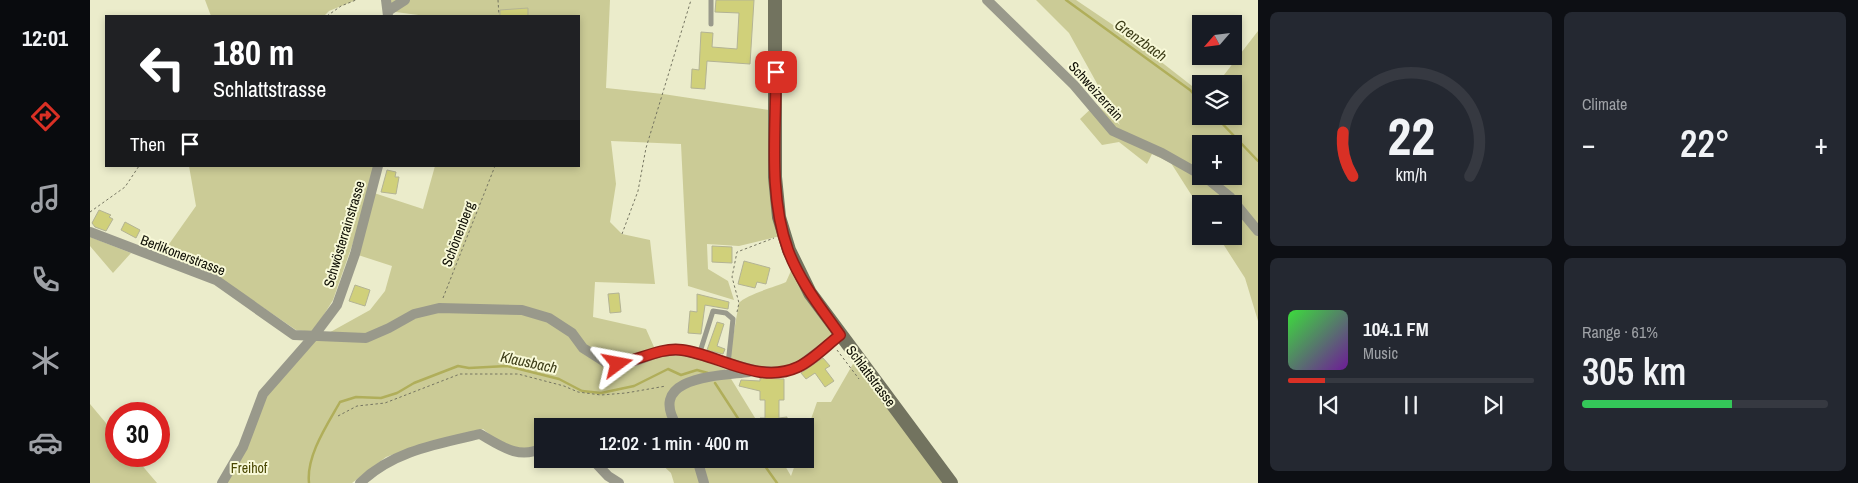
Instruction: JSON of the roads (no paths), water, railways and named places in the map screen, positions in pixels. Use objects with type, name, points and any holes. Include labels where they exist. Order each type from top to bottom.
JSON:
[{"type":"street","points":[[386,0],[388,14]]},
{"type":"street","points":[[388,14],[405,0]]},
{"type":"street","name":"Schlattstrasse","points":[[775,0],[775,176],[784,235],[802,278],[836,338],[951,483]]},
{"type":"street","name":"Schweizerrain","points":[[987,0],[1074,85],[1113,131],[1162,153],[1192,170]]},
{"type":"street","name":"Schwösterrainstrasse","points":[[222,483],[243,447],[263,394],[313,337],[337,305],[355,254],[378,167]]},
{"type":"street","name":"Schweizerrain","points":[[1214,185],[1230,197],[1258,231]]},
{"type":"street","name":"Berlikonerstrasse","points":[[90,232],[137,251],[199,272],[228,287],[267,318],[294,335],[366,338],[390,328],[414,314],[439,308],[522,310],[549,318],[572,333],[583,348],[605,362],[618,364],[638,360],[660,352],[682,350],[758,371]]},
{"type":"street","points":[[674,418],[669,405],[673,393],[682,384],[701,378],[758,371],[783,372],[798,367],[836,338]]},
{"type":"street","points":[[360,483],[386,462],[416,449],[480,434],[503,448],[530,454],[534,452]]},
{"type":"street","points":[[600,468],[619,483]]},
{"type":"street","points":[[700,468],[704,483]]},
{"type":"lane","points":[[711,0],[711,24]]},
{"type":"lane","points":[[699,355],[713,311],[726,313],[733,319],[734,328],[728,364]]},
{"type":"waterway","name":"Grenzbach","points":[[1066,0],[1192,92]]},
{"type":"waterway","name":"Grenzbach","points":[[1224,125],[1258,161]]},
{"type":"waterway","name":"Klausbach","points":[[309,483],[311,462],[318,441],[340,402],[356,397],[381,398],[397,393],[414,383],[458,366],[469,368],[507,366],[559,379],[582,391],[601,393],[634,386],[668,369],[681,375],[697,370],[708,373]]},
{"type":"waterway","name":"Klausbach","points":[[715,383],[738,418]]},
{"type":"waterway","name":"Klausbach","points":[[766,468],[777,483]]},
{"type":"park label","name":"Freihof","points":[[249,468]]}]
